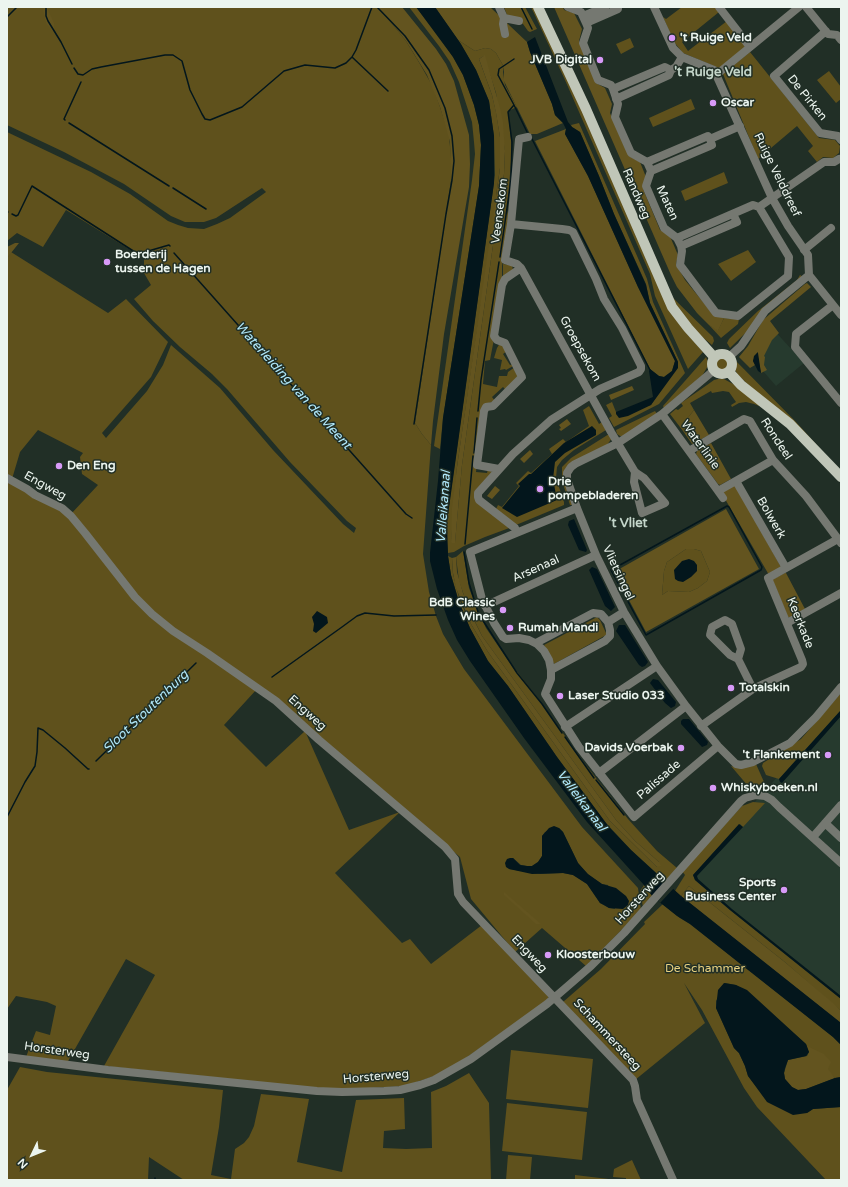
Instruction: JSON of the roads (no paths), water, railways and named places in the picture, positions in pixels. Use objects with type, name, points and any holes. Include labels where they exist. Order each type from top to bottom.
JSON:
[{"type":"main road","name":"Randweg","points":[[538,7],[586,109],[672,307],[688,328],[714,357]]},
{"type":"main road","name":"Randweg","points":[[541,7],[550,31]]},
{"type":"main road","points":[[722,354],[729,357],[732,362],[732,366],[729,372],[721,375],[713,371],[711,364],[714,357],[722,354]]},
{"type":"main road","points":[[729,372],[741,385],[790,424],[841,477]]},
{"type":"main road","points":[[809,443],[841,486]]},
{"type":"street","points":[[499,7],[504,18],[503,24],[505,34]]},
{"type":"street","points":[[568,7],[581,12],[588,28],[583,43],[598,80],[611,85],[613,89],[618,104],[615,117],[631,153],[647,162],[708,136],[710,139],[712,145],[651,171]]},
{"type":"street","points":[[584,20],[605,7]]},
{"type":"street","points":[[584,20],[618,9],[618,7]]},
{"type":"street","points":[[654,7],[672,48],[682,57],[714,70],[716,75],[799,7]]},
{"type":"street","points":[[719,7],[750,47]]},
{"type":"street","points":[[806,7],[828,34],[837,35],[841,40]]},
{"type":"street","points":[[504,18],[520,22]]},
{"type":"street","name":"De Pirken","points":[[826,31],[774,76],[820,133],[838,136],[841,140]]},
{"type":"street","points":[[616,99],[669,75],[671,70],[676,67],[682,57]]},
{"type":"street","points":[[613,89],[665,67],[671,70]]},
{"type":"street","name":"Ruige Velddreef","points":[[716,75],[772,198],[808,256],[809,276]]},
{"type":"street","name":"Ruige Velddreef","points":[[710,139],[740,126]]},
{"type":"street","name":"Veensekom","points":[[521,268],[517,264],[505,260],[511,224],[519,139],[528,137]]},
{"type":"street","points":[[677,238],[753,205],[759,207],[824,162],[834,162],[840,159]]},
{"type":"street","name":"Maten","points":[[647,162],[651,171],[646,186],[664,228],[677,238],[681,246],[682,251],[680,265],[716,313],[738,316],[788,276],[789,257],[759,207]]},
{"type":"street","points":[[681,246],[737,222],[733,214]]},
{"type":"street","points":[[511,224],[562,228],[573,232],[596,279],[604,300],[616,318],[641,366],[641,370],[639,372],[591,395],[545,425],[518,448],[478,493],[479,500],[515,528],[517,532]]},
{"type":"street","points":[[804,250],[831,228]]},
{"type":"street","points":[[499,469],[477,465],[484,411],[486,407],[494,406],[522,377],[505,343],[497,340],[494,336],[502,285],[505,279],[521,268]]},
{"type":"street","name":"Groepsekom","points":[[521,268],[635,472]]},
{"type":"street","points":[[729,357],[741,346],[765,311],[809,276],[841,315]]},
{"type":"street","points":[[833,305],[796,334],[795,347],[841,403]]},
{"type":"street","name":"Vlietsingel","points":[[713,371],[662,414],[618,443],[575,464],[568,470],[567,479],[596,555],[624,612],[657,666],[718,746],[736,764],[741,765],[753,762],[774,752],[793,740],[816,717],[841,687]]},
{"type":"street","name":"Waterlinie","points":[[662,414],[720,494],[736,481],[773,460]]},
{"type":"street","name":"Rondeel","points":[[689,451],[744,419],[750,421],[773,460],[806,496],[840,541]]},
{"type":"street","points":[[635,472],[644,478],[665,503],[642,513],[634,482],[635,472]]},
{"type":"street","name":"Engweg","points":[[7,478],[35,495],[62,508],[80,527],[124,583],[152,614],[173,631],[276,701],[445,847],[455,859],[458,894],[463,902],[550,994],[555,997]]},
{"type":"street","name":"Bolwerk","points":[[736,481],[786,568]]},
{"type":"street","points":[[577,508],[470,552],[482,599],[494,623],[506,639],[524,638],[536,643],[547,655],[551,670],[550,679],[545,694],[565,727],[599,773],[686,706]]},
{"type":"street","name":"Keerkade","points":[[702,726],[753,689],[799,668],[802,665],[802,660],[768,578],[840,541]]},
{"type":"street","name":"Arsenaal","points":[[485,606],[596,555]]},
{"type":"street","points":[[787,623],[841,593]]},
{"type":"street","points":[[608,622],[624,612]]},
{"type":"street","points":[[536,643],[593,613],[601,614],[608,622],[610,636],[605,641],[551,670]]},
{"type":"street","points":[[738,659],[741,649],[732,624],[725,620],[712,627],[710,635],[730,655],[738,659],[753,689]]},
{"type":"street","points":[[565,727],[657,666]]},
{"type":"street","name":"Palissade","points":[[599,773],[634,818],[718,746]]},
{"type":"street","name":"Horsterweg","points":[[7,1057],[108,1070],[317,1091],[342,1092],[400,1090],[434,1080],[471,1059],[555,997],[608,950],[741,801],[756,795],[765,796],[772,800],[813,837]]},
{"type":"street","points":[[841,805],[813,837],[841,863]]},
{"type":"street","points":[[825,823],[841,838]]},
{"type":"street","name":"Schammersteeg","points":[[555,997],[633,1080],[636,1100],[673,1180]]},
{"type":"water","name":"Valleikanaal","points":[[416,7],[435,7],[461,44],[476,70],[489,101],[494,136],[494,183],[447,522],[448,556],[451,575],[459,602],[470,628],[488,661],[508,686],[557,757],[609,827],[631,850],[681,896],[841,1023],[841,1045],[833,1037],[690,924],[677,916],[653,897],[587,822],[524,738],[470,661],[457,640],[448,620],[437,589],[430,561],[430,553],[443,418],[479,186],[481,145],[479,125],[474,105],[463,75],[453,57]]},
{"type":"water","points":[[535,37],[568,122],[572,127],[580,132],[614,214],[646,285],[650,303],[678,362],[678,368],[651,405],[628,416],[619,418],[616,412],[653,397],[649,371],[650,369],[659,376],[664,377],[672,371],[675,361],[638,287],[588,176],[565,134],[566,129],[563,123],[555,115],[527,42]]},
{"type":"water","points":[[758,352],[761,373],[758,371],[753,361],[754,356]]},
{"type":"water","points":[[592,426],[596,430],[596,435],[565,453],[555,462],[553,479],[557,500],[517,517],[502,508],[520,486],[518,484],[564,443]]},
{"type":"water","points":[[574,519],[587,550],[586,552],[579,550],[568,525],[569,521]]},
{"type":"water","points":[[689,559],[694,561],[697,565],[697,571],[683,582],[678,581],[675,579],[674,570],[682,561]]},
{"type":"water","points":[[592,567],[597,569],[615,607],[611,611],[605,606],[589,570]]},
{"type":"water","points":[[317,611],[327,617],[328,623],[316,633],[313,631],[314,624],[312,617]]},
{"type":"water","points":[[619,625],[625,625],[648,662],[645,666],[642,667],[639,665],[616,631]]},
{"type":"water","points":[[653,679],[658,680],[676,702],[675,706],[671,708],[665,703],[650,683]]},
{"type":"water","points":[[841,710],[841,716],[782,783],[780,782],[779,779]]},
{"type":"water","points":[[683,719],[689,719],[708,742],[707,745],[702,747],[681,724]]},
{"type":"water","points":[[739,824],[743,827],[697,876],[698,879],[732,909],[841,996],[841,999],[695,880],[693,875]]},
{"type":"water","points":[[554,826],[563,832],[578,863],[588,874],[602,884],[616,888],[626,896],[629,901],[628,905],[623,909],[609,908],[600,903],[587,884],[573,875],[563,873],[532,874],[506,867],[505,863],[507,859],[510,858],[513,858],[520,865],[527,866],[532,866],[538,862],[542,856],[542,836],[549,828]]},
{"type":"water","points":[[724,983],[736,985],[747,990],[806,1044],[809,1052],[806,1056],[788,1060],[785,1068],[785,1079],[792,1087],[798,1090],[806,1089],[841,1077],[841,1107],[813,1109],[807,1113],[793,1115],[767,1102],[748,1076],[739,1053],[734,1048],[716,1008],[718,990]]},
{"type":"waterway","points":[[7,17],[17,7]]},
{"type":"waterway","points":[[46,7],[46,16],[48,21],[72,64]]},
{"type":"waterway","points":[[74,68],[78,74],[83,75],[92,69],[165,55],[173,55],[182,61],[190,90],[205,119],[210,120],[242,107],[284,71],[305,65],[335,68],[346,63],[356,50],[372,7]]},
{"type":"waterway","points":[[377,7],[405,36],[429,70],[445,108],[452,136],[454,161],[452,180],[414,424]]},
{"type":"waterway","points":[[521,7],[532,29]]},
{"type":"waterway","points":[[352,57],[388,91]]},
{"type":"waterway","points":[[500,257],[511,180],[512,142],[508,112],[514,105],[498,75],[499,69],[514,59]]},
{"type":"waterway","points":[[65,120],[64,119],[81,82]]},
{"type":"waterway","points":[[514,105],[527,132]]},
{"type":"waterway","points":[[69,123],[169,186]]},
{"type":"waterway","points":[[532,139],[650,370]]},
{"type":"waterway","name":"Waterleiding van de Meent","points":[[12,214],[16,216],[18,215],[32,186],[138,254],[169,245],[170,246]]},
{"type":"waterway","points":[[173,188],[206,209]]},
{"type":"waterway","name":"Waterleiding van de Meent","points":[[174,253],[406,514],[412,518]]},
{"type":"waterway","points":[[478,411],[481,380],[499,262]]},
{"type":"waterway","points":[[474,453],[477,418]]},
{"type":"waterway","points":[[465,544],[473,456]]},
{"type":"waterway","points":[[727,506],[729,507],[762,567],[761,570],[646,635],[611,570],[727,506]]},
{"type":"waterway","points":[[464,552],[469,583],[478,612]]},
{"type":"waterway","name":"Sloot Stoutenburg","points":[[272,677],[357,616],[365,613],[394,616],[436,615]]},
{"type":"waterway","points":[[480,616],[517,673],[542,704],[562,733]]},
{"type":"waterway","name":"Sloot Stoutenburg","points":[[96,761],[196,663]]},
{"type":"waterway","name":"Sloot Stoutenburg","points":[[7,817],[35,766],[38,728],[43,730],[89,769]]},
{"type":"waterway","points":[[565,737],[594,778]]},
{"type":"waterway","points":[[596,780],[624,815]]},
{"type":"place","name":"'t Ruige Veld","points":[[672,38]]},
{"type":"place","name":"JVB Digital","points":[[600,60]]},
{"type":"place","name":"Oscar","points":[[713,103]]},
{"type":"place","name":"Boerderij tussen de Hagen","points":[[107,262]]},
{"type":"place","name":"Den Eng","points":[[59,466]]},
{"type":"place","name":"Drie pompebladeren","points":[[540,489]]},
{"type":"place","name":"BdB Classic Wines","points":[[503,610]]},
{"type":"place","name":"Rumah Mandi","points":[[510,628]]},
{"type":"place","name":"Totalskin","points":[[731,688]]},
{"type":"place","name":"Laser Studio 033","points":[[560,696]]},
{"type":"place","name":"Davids Voerbak","points":[[681,748]]},
{"type":"place","name":"'t Flankement","points":[[828,755]]},
{"type":"place","name":"Whiskyboeken.nl","points":[[713,788]]},
{"type":"place","name":"Sports Business Center","points":[[784,890]]},
{"type":"place","name":"Kloosterbouw","points":[[548,955]]},
{"type":"district","name":"'t Ruige Veld","points":[[713,73]]},
{"type":"district","name":"'t Vliet","points":[[628,524]]},
{"type":"park label","name":"De Schammer","points":[[705,969]]}]
